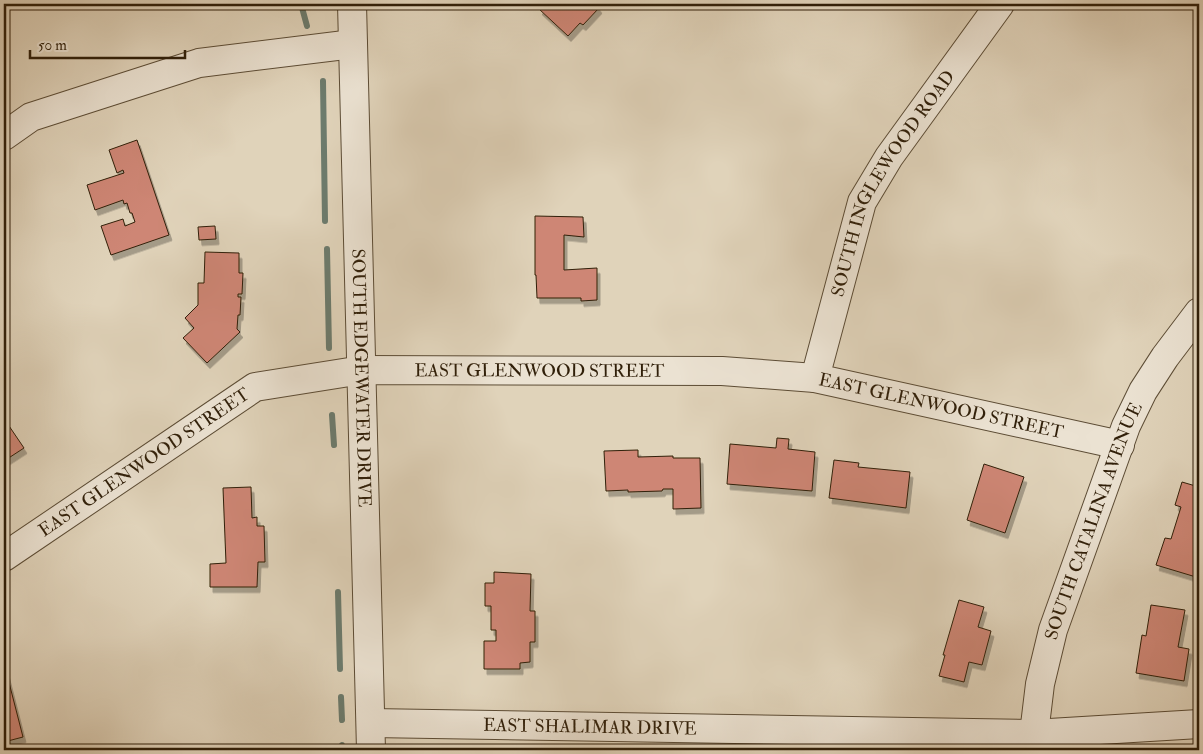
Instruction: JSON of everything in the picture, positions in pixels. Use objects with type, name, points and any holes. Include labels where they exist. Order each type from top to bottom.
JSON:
[{"type":"street","name":"SOUTH EDGEWATER DRIVE","points":[[352,4],[371,750]]},
{"type":"street","name":"SOUTH INGLEWOOD ROAD","points":[[815,378],[862,202],[889,157],[1000,4]]},
{"type":"street","points":[[4,136],[32,117],[199,63],[353,44]]},
{"type":"street","name":"SOUTH CATALINA AVENUE","points":[[1032,742],[1040,684],[1053,630],[1130,417],[1143,391],[1199,312]]},
{"type":"street","name":"EAST GLENWOOD STREET","points":[[4,557],[255,387],[362,370],[722,371],[815,378],[1120,445]]},
{"type":"street","name":"EAST SHALIMAR DRIVE","points":[[371,723],[1032,742],[1199,724]]},
{"type":"building","points":[[544,4],[596,4],[599,8],[583,25],[580,23],[568,36],[539,9]]},
{"type":"building","points":[[137,140],[169,235],[111,255],[101,226],[123,219],[125,226],[135,222],[132,213],[130,213],[127,203],[124,204],[123,200],[95,210],[87,185],[124,173],[123,170],[117,173],[109,150]]},
{"type":"building","points":[[535,216],[583,217],[584,237],[564,235],[564,270],[597,268],[597,300],[581,301],[581,298],[537,298]]},
{"type":"building","points":[[215,226],[216,239],[199,240],[198,227]]},
{"type":"building","points":[[205,252],[239,253],[239,273],[243,273],[242,294],[238,294],[238,297],[241,297],[237,329],[240,332],[207,363],[183,338],[194,328],[185,318],[198,305],[198,283],[204,283]]},
{"type":"building","points":[[4,421],[24,448],[4,461]]},
{"type":"building","points":[[777,438],[789,439],[788,449],[815,452],[812,491],[727,484],[730,444],[776,448]]},
{"type":"building","points":[[638,450],[638,457],[673,456],[673,458],[700,458],[701,508],[673,509],[673,489],[663,489],[662,491],[606,491],[604,451]]},
{"type":"building","points":[[834,460],[859,463],[858,467],[910,472],[906,508],[829,498]]},
{"type":"building","points":[[984,464],[1024,477],[1005,533],[967,520]]},
{"type":"building","points":[[1182,482],[1199,487],[1199,565],[1196,577],[1156,565],[1165,538],[1171,539],[1181,507],[1175,505]]},
{"type":"building","points":[[251,487],[252,518],[257,517],[257,526],[264,526],[265,562],[258,562],[257,587],[210,587],[210,564],[226,563],[223,488]]},
{"type":"building","points":[[494,572],[531,574],[530,611],[535,611],[535,642],[530,642],[530,662],[520,663],[520,669],[484,669],[484,641],[496,641],[496,630],[491,630],[491,606],[485,606],[485,583],[494,583]]},
{"type":"building","points":[[959,600],[984,607],[978,627],[991,631],[982,665],[969,662],[964,682],[939,676]]},
{"type":"building","points":[[1151,605],[1185,610],[1178,647],[1189,649],[1184,681],[1136,673],[1142,635],[1146,636]]},
{"type":"building","points":[[4,663],[23,737],[4,742]]},
{"type":"waterway","points":[[301,4],[307,26]]},
{"type":"waterway","points":[[323,81],[325,221]]},
{"type":"waterway","points":[[327,249],[329,348]]},
{"type":"waterway","points":[[332,415],[334,445]]},
{"type":"waterway","points":[[338,592],[340,669]]},
{"type":"waterway","points":[[341,697],[342,720]]},
{"type":"waterway","points":[[342,745],[343,750]]}]
